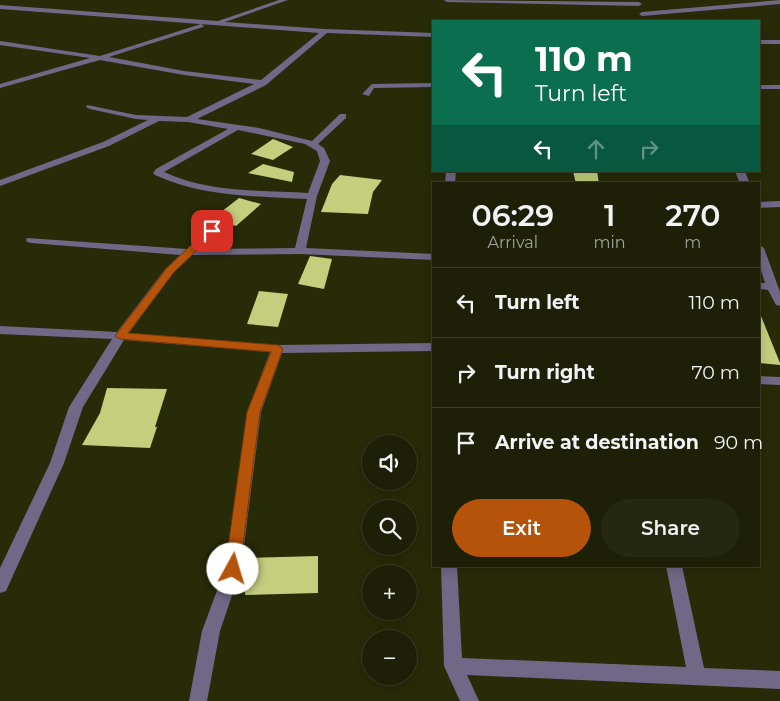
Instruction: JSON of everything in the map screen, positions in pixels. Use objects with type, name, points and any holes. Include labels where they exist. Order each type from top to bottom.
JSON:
[{"type":"street","points":[[0,86],[100,58],[192,27],[215,23],[285,0]]},
{"type":"street","points":[[448,0],[638,2],[646,20]]},
{"type":"street","points":[[642,14],[780,2]]},
{"type":"street","points":[[0,7],[325,31],[432,35]]},
{"type":"street","points":[[188,120],[263,83],[325,31]]},
{"type":"street","points":[[760,42],[780,42]]},
{"type":"street","points":[[0,43],[61,50],[184,73],[263,83]]},
{"type":"street","points":[[366,94],[372,86],[432,85]]},
{"type":"street","points":[[760,87],[780,87]]},
{"type":"street","points":[[90,107],[155,120],[188,120],[236,128],[300,140],[321,150],[325,161],[312,196],[300,251]]},
{"type":"street","points":[[312,145],[343,116]]},
{"type":"street","points":[[0,183],[106,144],[155,120]]},
{"type":"street","points":[[236,128],[158,173],[190,186],[210,189],[312,196]]},
{"type":"street","points":[[760,205],[780,204]]},
{"type":"street","points":[[0,586],[57,464],[76,407],[120,336],[170,270],[212,231]]},
{"type":"street","points":[[31,240],[189,252],[300,251],[432,256]]},
{"type":"street","points":[[760,251],[772,287],[780,303]]},
{"type":"street","points":[[760,286],[772,287]]},
{"type":"street","points":[[0,330],[120,336],[278,349],[432,347]]},
{"type":"street","points":[[198,701],[211,632],[233,569],[254,412],[278,349]]},
{"type":"street","points":[[760,380],[780,381]]},
{"type":"street","points":[[449,567],[453,666],[470,701]]},
{"type":"street","points":[[674,567],[697,677]]},
{"type":"street","points":[[453,666],[780,680]]},
{"type":"building","points":[[273,139],[293,147],[273,160],[251,154]]},
{"type":"building","points":[[263,164],[294,172],[292,182],[248,173]]},
{"type":"building","points":[[573,172],[597,172],[599,182],[576,182]]},
{"type":"building","points":[[340,175],[382,180],[373,192],[368,214],[321,212],[332,184]]},
{"type":"building","points":[[239,198],[261,204],[236,226],[212,219]]},
{"type":"building","points":[[310,256],[332,259],[324,289],[298,284]]},
{"type":"building","points":[[259,291],[288,294],[278,327],[247,324]]},
{"type":"building","points":[[760,313],[780,363],[780,365],[760,363]]},
{"type":"building","points":[[107,388],[167,389],[150,448],[82,445],[100,413]]},
{"type":"building","points":[[318,556],[318,593],[245,595],[247,558]]},
{"type":"route","points":[[212,231],[170,270],[120,336],[278,349],[254,412],[233,569]]}]
